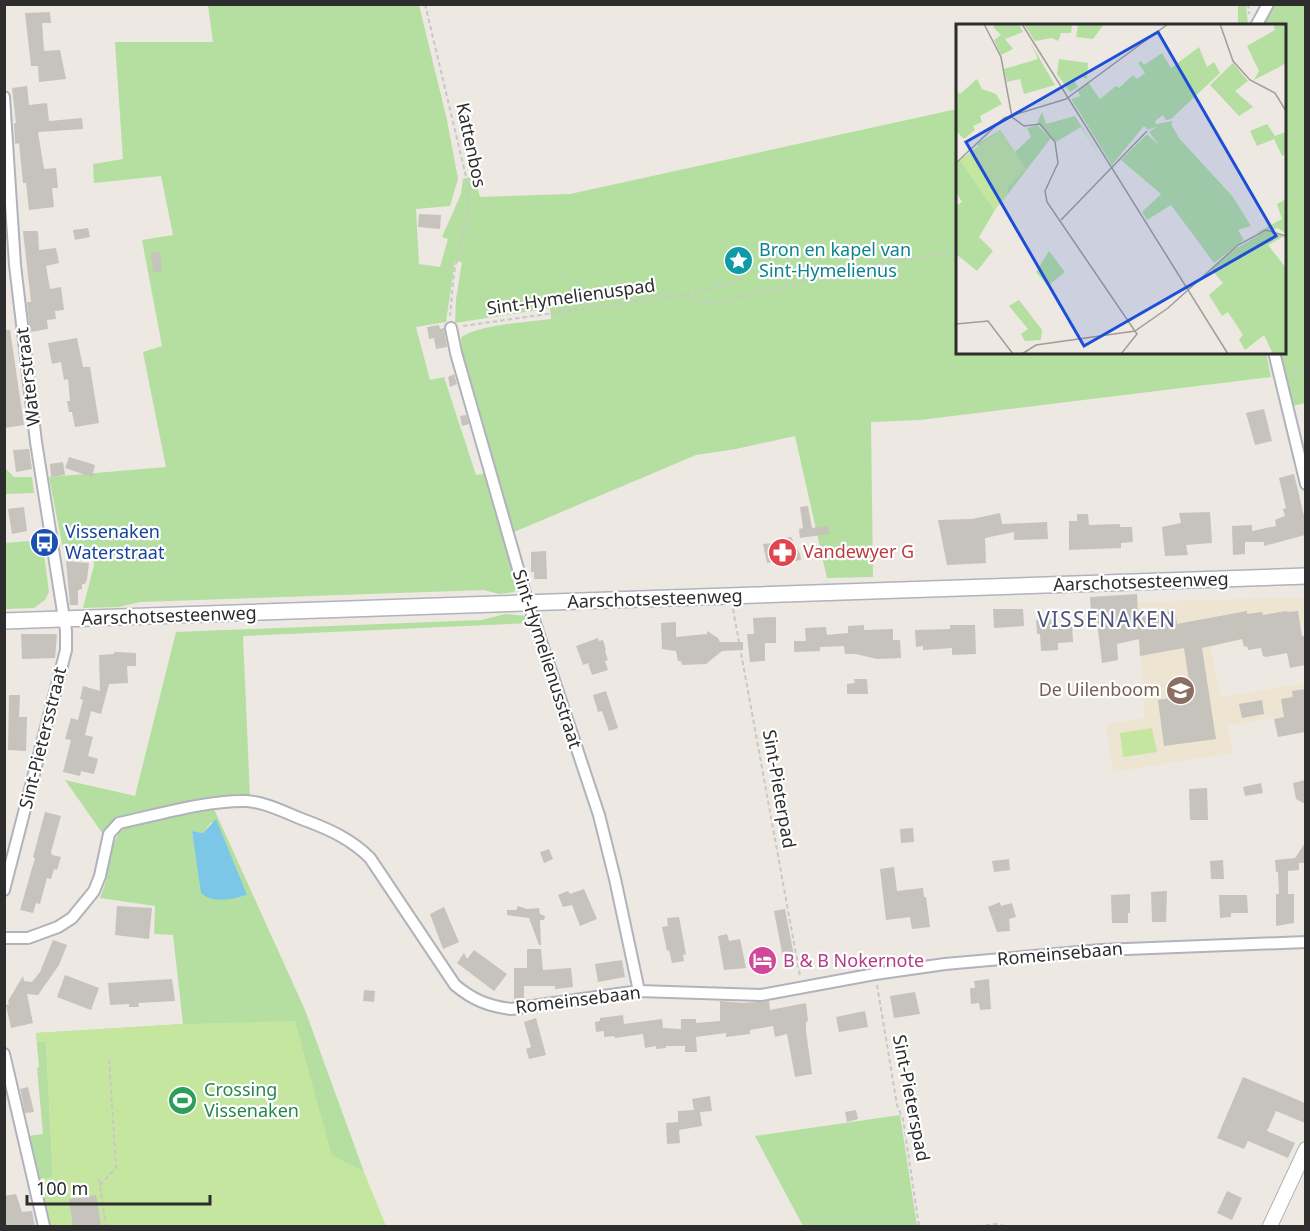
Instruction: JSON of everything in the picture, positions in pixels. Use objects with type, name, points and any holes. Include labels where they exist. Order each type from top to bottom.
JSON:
[{"type":"main road","name":"Aarschotsesteenweg","points":[[4,621],[1305,576]]},
{"type":"street","points":[[1257,24],[1268,4]]},
{"type":"street","name":"Waterstraat","points":[[4,97],[15,265],[36,442],[64,620]]},
{"type":"street","name":"Sint-Hymelienusstraat","points":[[451,328],[492,483],[528,603],[598,815],[615,879],[639,991]]},
{"type":"street","points":[[1274,354],[1305,484]]},
{"type":"street","name":"Sint-Pietersstraat","points":[[4,890],[66,650],[64,620]]},
{"type":"street","name":"Romeinsebaan","points":[[4,938],[28,938],[58,927],[78,912],[94,891],[100,876],[109,834],[119,823],[214,804],[247,801],[264,805],[324,828],[358,846],[370,858],[455,985],[470,998],[492,1006],[511,1009],[639,991],[761,995],[945,964],[1101,950],[1305,942]]},
{"type":"street","points":[[4,1054],[44,1227]]},
{"type":"street","points":[[1270,1227],[1305,1149]]},
{"type":"path","name":"Kattenbos","points":[[425,4],[468,185],[468,210],[454,273],[450,306],[451,328]]},
{"type":"path","points":[[695,293],[697,301],[711,302],[747,296],[865,266],[956,251]]},
{"type":"path","name":"Sint-Hymelienuspad","points":[[451,328],[491,320],[695,293],[734,283],[739,276],[740,268]]},
{"type":"path","points":[[1280,378],[1305,371]]},
{"type":"path","name":"Sint-Pieterpad","points":[[730,596],[802,987]]},
{"type":"path","name":"Sint-Pieterspad","points":[[875,974],[897,1105],[903,1119],[919,1227]]},
{"type":"path","points":[[100,1185],[116,1168],[109,1057]]},
{"type":"path","points":[[99,1179],[106,1227]]},
{"type":"path","points":[[978,1227],[996,1224],[1005,1227]]},
{"type":"shaded area","name":"De Uilenboom","points":[[1305,597],[1305,625],[1210,647],[1221,697],[1305,683],[1305,713],[1227,726],[1233,753],[1113,772],[1106,724],[1145,718],[1137,602]]},
{"type":"green space","points":[[208,5],[419,5],[447,120],[458,179],[450,206],[416,209],[419,264],[440,267],[448,239],[442,237],[461,194],[463,179],[474,176],[480,197],[570,194],[956,109],[956,354],[1266,354],[1271,377],[920,420],[871,422],[873,577],[827,578],[795,436],[696,455],[514,532],[462,350],[461,338],[490,327],[551,319],[550,308],[455,323],[462,262],[455,261],[446,322],[416,327],[430,380],[444,377],[476,475],[487,473],[518,586],[514,592],[499,594],[484,590],[140,602],[119,607],[83,608],[94,565],[94,551],[63,549],[49,477],[166,467],[143,352],[162,346],[142,240],[173,235],[161,176],[94,183],[93,164],[123,159],[115,42],[213,42]]},
{"type":"green space","points":[[1238,5],[1246,5],[1248,24],[1238,24]]},
{"type":"green space","points":[[1274,5],[1305,5],[1306,403],[1292,406],[1281,354],[1286,354],[1286,24],[1263,24]]},
{"type":"green space","points":[[5,468],[14,477],[32,477],[34,493],[5,494]]},
{"type":"green space","points":[[42,540],[49,592],[45,600],[34,608],[5,609],[5,543]]},
{"type":"green space","points":[[505,614],[527,616],[530,623],[243,636],[250,797],[118,820],[111,823],[105,837],[65,780],[135,796],[176,632],[482,620]]},
{"type":"green space","points":[[1152,728],[1157,752],[1123,757],[1120,733]]},
{"type":"green space","points":[[214,809],[305,1010],[364,1172],[332,1156],[46,1042],[53,1177],[37,1180],[29,1136],[43,1134],[36,1033],[183,1024],[173,935],[154,934],[155,906],[100,898],[114,843],[126,827]],"holes":[[[211,822],[247,895],[236,898],[196,855],[192,831],[203,833]]]},
{"type":"green space","name":"Crossing Vissenaken","points":[[295,1021],[332,1156],[364,1172],[386,1226],[48,1226],[37,1180],[53,1177],[46,1042],[37,1042],[36,1033],[183,1024]]},
{"type":"green space","points":[[900,1115],[917,1226],[803,1226],[755,1136]]},
{"type":"water","points":[[216,819],[247,895],[217,900],[201,893],[192,831],[203,833]]},
{"type":"building","points":[[50,12],[51,23],[42,23],[44,51],[60,50],[66,79],[39,82],[38,66],[31,66],[25,13]]},
{"type":"building","points":[[27,86],[29,105],[47,103],[49,121],[82,118],[83,129],[38,132],[44,169],[56,168],[58,188],[52,188],[54,207],[29,210],[26,183],[23,183],[19,143],[15,144],[14,123],[16,123],[12,88]]},
{"type":"building","points":[[419,214],[441,215],[440,229],[418,227]]},
{"type":"building","points":[[88,228],[90,237],[75,240],[73,230]]},
{"type":"building","points":[[23,231],[38,231],[39,250],[56,248],[59,263],[46,266],[50,289],[61,287],[64,310],[55,311],[56,319],[47,320],[48,329],[30,332],[27,302],[31,302]]},
{"type":"building","points":[[160,252],[162,271],[153,273],[151,253]]},
{"type":"building","points":[[439,325],[440,329],[444,328],[447,347],[436,349],[434,338],[429,339],[427,327]]},
{"type":"building","points":[[4,330],[10,330],[24,425],[4,428]]},
{"type":"building","points":[[77,338],[83,367],[90,367],[99,423],[75,427],[67,401],[70,401],[68,379],[64,380],[61,362],[52,364],[48,343]]},
{"type":"building","points":[[454,374],[457,384],[450,387],[448,377]]},
{"type":"building","points":[[1264,409],[1272,441],[1255,445],[1246,413]]},
{"type":"building","points":[[466,415],[469,424],[462,426],[460,416]]},
{"type":"building","points":[[29,449],[32,469],[16,472],[13,450]]},
{"type":"building","points":[[69,457],[95,465],[92,477],[65,468]]},
{"type":"building","points":[[63,462],[65,475],[51,477],[50,464]]},
{"type":"building","points":[[1294,474],[1305,520],[1305,535],[1264,546],[1264,542],[1245,542],[1245,554],[1233,555],[1232,526],[1252,525],[1252,531],[1276,526],[1275,520],[1285,516],[1283,509],[1286,508],[1279,478]]},
{"type":"building","points":[[808,506],[812,528],[828,526],[829,534],[800,538],[799,529],[803,528],[800,507]]},
{"type":"building","points":[[24,507],[27,531],[12,534],[8,509]]},
{"type":"building","points":[[1210,512],[1212,543],[1186,545],[1188,555],[1165,556],[1162,527],[1181,523],[1179,513]]},
{"type":"building","points":[[1000,513],[1002,524],[1047,522],[1048,539],[1014,540],[1014,532],[985,538],[986,563],[947,565],[938,520],[972,519]]},
{"type":"building","points":[[1077,514],[1088,514],[1089,525],[1120,524],[1120,527],[1132,527],[1133,542],[1121,543],[1121,548],[1069,550],[1069,521],[1077,521]]},
{"type":"building","name":"Vandewyer G","points":[[791,537],[801,560],[784,563],[784,566],[775,566],[774,562],[767,563],[763,544],[784,542],[783,538]]},
{"type":"building","points":[[546,551],[547,579],[534,579],[534,572],[531,572],[531,552]]},
{"type":"building","points":[[66,561],[89,563],[85,584],[82,584],[82,589],[78,590],[78,605],[70,605]]},
{"type":"building","points":[[1137,594],[1138,617],[1162,615],[1162,613],[1175,610],[1177,624],[1247,611],[1247,614],[1262,612],[1263,615],[1298,611],[1302,636],[1305,636],[1305,665],[1290,668],[1287,653],[1266,657],[1263,656],[1261,648],[1248,650],[1247,646],[1244,647],[1242,639],[1202,648],[1216,739],[1164,746],[1158,700],[1191,695],[1184,648],[1140,656],[1139,639],[1117,644],[1118,660],[1102,663],[1096,613],[1091,613],[1090,597]]},
{"type":"building","points":[[993,609],[1023,609],[1024,626],[994,628]]},
{"type":"building","points":[[776,617],[776,643],[765,643],[765,661],[750,662],[747,634],[754,634],[753,618]]},
{"type":"building","points":[[1056,619],[1056,624],[1072,624],[1073,642],[1058,643],[1058,650],[1041,651],[1036,620]]},
{"type":"building","points":[[676,622],[676,637],[707,634],[707,631],[720,642],[743,642],[743,650],[722,651],[706,664],[682,665],[681,661],[678,661],[676,651],[662,649],[661,623]]},
{"type":"building","points":[[864,625],[864,630],[893,629],[893,640],[900,640],[901,658],[877,659],[845,654],[844,646],[820,647],[820,651],[794,652],[794,641],[806,641],[805,628],[826,627],[827,635],[848,633],[848,626]]},
{"type":"building","points":[[950,625],[975,625],[976,654],[952,655],[952,648],[923,650],[923,646],[916,647],[915,630],[950,629]]},
{"type":"building","points":[[21,634],[57,634],[55,658],[22,659]]},
{"type":"building","points":[[598,638],[599,641],[603,640],[608,670],[592,675],[588,663],[583,665],[576,646]]},
{"type":"building","points":[[114,652],[136,653],[136,666],[127,666],[128,683],[109,684],[101,714],[91,711],[85,735],[93,737],[88,756],[98,759],[94,774],[81,771],[80,776],[63,772],[71,740],[65,739],[71,718],[78,720],[83,700],[80,699],[83,686],[100,691],[99,655],[114,654]]},
{"type":"building","points":[[854,679],[867,679],[868,694],[847,694],[847,684],[855,683]]},
{"type":"building","points":[[1305,689],[1305,732],[1278,737],[1274,719],[1284,717],[1281,699],[1293,697],[1292,691]]},
{"type":"building","points":[[606,691],[618,728],[609,731],[602,711],[598,712],[593,695]]},
{"type":"building","points":[[9,695],[20,695],[19,717],[27,717],[26,751],[8,750]]},
{"type":"building","points":[[1262,700],[1264,714],[1242,718],[1239,704]]},
{"type":"building","points":[[1305,780],[1305,804],[1296,799],[1293,783]]},
{"type":"building","points":[[1261,783],[1263,793],[1245,796],[1243,787]]},
{"type":"building","points":[[1207,788],[1208,820],[1190,820],[1189,789]]},
{"type":"building","points":[[45,812],[61,816],[51,852],[52,855],[61,857],[51,879],[47,878],[40,904],[36,903],[33,913],[20,910]]},
{"type":"building","points":[[913,828],[914,842],[901,843],[900,829]]},
{"type":"building","points":[[1305,843],[1305,863],[1299,863],[1299,870],[1288,871],[1288,894],[1294,894],[1294,923],[1276,926],[1276,894],[1279,894],[1275,860],[1295,858]]},
{"type":"building","points":[[549,849],[553,859],[544,863],[540,852]]},
{"type":"building","points":[[1009,859],[1010,870],[994,872],[992,861]]},
{"type":"building","points":[[1223,860],[1224,879],[1211,879],[1210,861]]},
{"type":"building","points":[[894,867],[897,891],[923,888],[930,927],[912,929],[910,917],[886,920],[880,869]]},
{"type":"building","points":[[584,889],[597,919],[580,926],[572,905],[563,907],[558,895]]},
{"type":"building","points":[[1167,891],[1166,922],[1152,922],[1151,892]]},
{"type":"building","points":[[1130,894],[1128,923],[1112,923],[1111,895]]},
{"type":"building","points":[[1219,895],[1247,895],[1248,913],[1231,913],[1231,917],[1220,918]]},
{"type":"building","points":[[1000,902],[1001,906],[1012,903],[1016,917],[1009,919],[1010,931],[997,932],[988,907]]},
{"type":"building","points":[[117,906],[152,908],[149,939],[115,935]]},
{"type":"building","points":[[518,906],[527,909],[539,908],[540,914],[545,916],[544,920],[540,920],[541,945],[539,945],[529,918],[507,915],[507,910],[516,910]]},
{"type":"building","points":[[444,907],[459,942],[443,949],[430,914]]},
{"type":"building","points":[[785,909],[795,961],[784,963],[774,911]]},
{"type":"building","points":[[679,917],[686,954],[683,955],[684,961],[672,963],[662,927],[668,926],[667,918]]},
{"type":"building","points":[[727,934],[729,941],[740,939],[746,968],[724,970],[718,936]]},
{"type":"building","points":[[53,940],[67,945],[59,965],[38,995],[27,994],[33,1023],[11,1028],[6,1005],[9,1004],[8,1001],[23,976],[24,981],[32,982],[40,972]]},
{"type":"building","points":[[527,949],[541,949],[543,970],[571,968],[573,987],[555,989],[555,986],[524,986],[524,1000],[514,1000],[514,968],[527,968]]},
{"type":"building","points":[[474,950],[507,974],[494,991],[457,963],[464,953],[467,959]]},
{"type":"building","points":[[622,960],[625,977],[598,982],[595,964]]},
{"type":"building","points":[[65,975],[99,988],[91,1010],[57,997]]},
{"type":"building","points":[[172,979],[175,1001],[138,1003],[139,1007],[129,1007],[129,1004],[110,1005],[108,983]]},
{"type":"building","points":[[989,979],[991,1009],[980,1010],[979,1003],[971,1004],[970,988],[975,988],[974,981]]},
{"type":"building","points":[[364,990],[375,991],[374,1002],[363,1001]]},
{"type":"building","points":[[915,992],[920,1014],[894,1018],[890,996]]},
{"type":"building","points":[[720,1001],[743,1003],[769,1001],[770,1010],[806,1003],[808,1021],[806,1031],[812,1074],[795,1077],[787,1034],[775,1037],[773,1026],[750,1030],[750,1034],[726,1037],[726,1033],[696,1037],[697,1052],[685,1052],[685,1046],[645,1048],[643,1034],[615,1038],[614,1036],[604,1037],[604,1031],[596,1032],[595,1022],[600,1021],[600,1018],[623,1015],[624,1024],[662,1019],[663,1028],[681,1029],[681,1019],[696,1019],[696,1023],[720,1021]]},
{"type":"building","points":[[865,1011],[868,1027],[839,1032],[836,1017]]},
{"type":"building","points":[[536,1018],[546,1055],[529,1059],[526,1049],[531,1047],[524,1022]]},
{"type":"building","points":[[1243,1077],[1305,1103],[1305,1123],[1276,1111],[1267,1131],[1295,1143],[1288,1158],[1248,1141],[1244,1149],[1217,1138]]},
{"type":"building","points":[[28,1087],[34,1112],[25,1113],[20,1089]]},
{"type":"building","points":[[710,1096],[712,1111],[700,1112],[702,1126],[679,1130],[680,1143],[667,1144],[666,1123],[678,1122],[678,1111],[694,1110],[692,1099]]},
{"type":"building","points":[[856,1110],[858,1119],[847,1122],[845,1112]]},
{"type":"building","points":[[1227,1191],[1242,1198],[1232,1220],[1217,1213]]},
{"type":"building","points":[[16,1194],[22,1212],[32,1211],[35,1227],[4,1227],[4,1196]]},
{"type":"building","points":[[96,1195],[101,1227],[73,1227],[69,1199]]},
{"type":"place","name":"Bron en kapel van Sint-Hymelienus","points":[[738,260]]},
{"type":"place","name":"Vissenaken Waterstraat","points":[[44,542]]},
{"type":"place","name":"Vandewyer G","points":[[782,552]]},
{"type":"place","name":"De Uilenboom","points":[[1181,690]]},
{"type":"place","name":"B & B Nokernote","points":[[762,961]]},
{"type":"place","name":"Crossing Vissenaken","points":[[183,1100]]},
{"type":"district","name":"VISSENAKEN","points":[[1107,620]]}]
